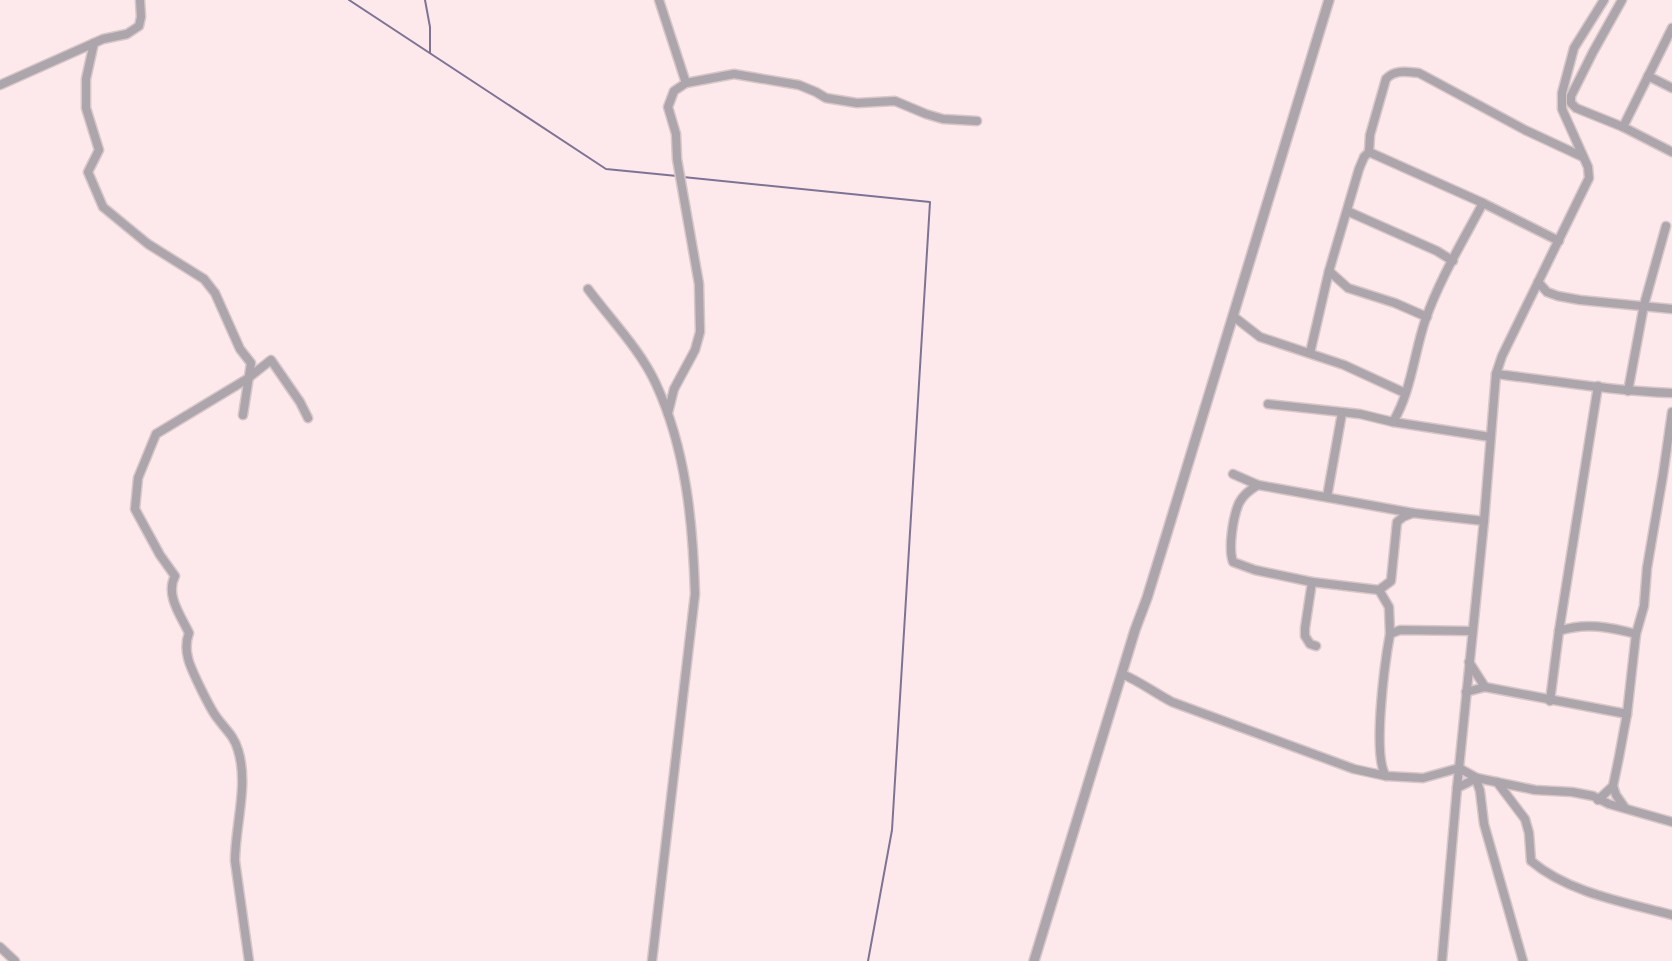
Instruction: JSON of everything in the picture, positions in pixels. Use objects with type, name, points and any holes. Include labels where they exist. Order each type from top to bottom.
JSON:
[{"type":"street","points":[[0,85],[94,43],[127,34],[139,26],[140,0]]},
{"type":"street","points":[[659,0],[686,83]]},
{"type":"street","points":[[1034,961],[1329,0]]},
{"type":"street","points":[[1442,961],[1496,374],[1589,178],[1588,167],[1562,109],[1562,93],[1574,48],[1604,0]]},
{"type":"street","points":[[1622,0],[1570,100],[1576,108],[1672,152]]},
{"type":"street","points":[[1623,127],[1672,28]]},
{"type":"street","points":[[94,43],[86,79],[86,108],[99,150],[88,172],[103,207],[148,244],[204,279],[215,293],[240,349],[251,363],[243,415]]},
{"type":"street","points":[[1310,353],[1329,271],[1359,169],[1369,152],[1370,135],[1386,79],[1391,74],[1402,71],[1419,73],[1525,130],[1583,157]]},
{"type":"street","points":[[667,415],[674,389],[695,350],[700,332],[699,284],[677,159],[676,134],[668,107],[674,91],[686,83],[734,74],[799,85],[826,98],[857,103],[895,101],[943,119],[977,121]]},
{"type":"street","points":[[1648,76],[1672,88]]},
{"type":"street","points":[[1369,152],[1559,241]]},
{"type":"street","points":[[1393,422],[1403,407],[1427,317],[1483,203]]},
{"type":"street","points":[[1347,211],[1393,230],[1453,261]]},
{"type":"street","points":[[1628,391],[1644,305],[1666,226]]},
{"type":"street","points":[[1329,271],[1348,288],[1427,317]]},
{"type":"street","points":[[1538,282],[1547,292],[1558,296],[1672,309]]},
{"type":"street","points":[[588,289],[640,355],[656,384],[677,442],[694,551],[695,594],[652,961]]},
{"type":"street","points":[[1233,316],[1260,337],[1344,365],[1405,393]]},
{"type":"street","points":[[249,961],[235,861],[243,780],[239,751],[231,733],[217,718],[188,658],[186,641],[189,633],[173,599],[171,584],[175,576],[135,509],[138,478],[156,434],[247,379],[271,360],[308,418]]},
{"type":"street","points":[[1496,374],[1628,391],[1672,393]]},
{"type":"street","points":[[1550,701],[1598,386]]},
{"type":"street","points":[[1268,404],[1360,414],[1490,437]]},
{"type":"street","points":[[1403,407],[1414,425]]},
{"type":"street","points":[[1625,808],[1613,786],[1627,714],[1636,634],[1644,606],[1647,568],[1672,412]]},
{"type":"street","points":[[1327,497],[1342,413]]},
{"type":"street","points":[[1233,474],[1258,485],[1413,513],[1484,521]]},
{"type":"street","points":[[1258,485],[1246,493],[1239,503],[1230,547],[1231,559],[1235,563],[1312,582],[1379,590],[1391,581]]},
{"type":"street","points":[[1386,776],[1381,769],[1381,722],[1397,522],[1413,513]]},
{"type":"street","points":[[1312,582],[1305,636],[1310,644],[1316,646]]},
{"type":"street","points":[[1379,590],[1389,607]]},
{"type":"street","points":[[1390,621],[1400,630]]},
{"type":"street","points":[[1559,631],[1575,625],[1612,627],[1636,634]]},
{"type":"street","points":[[1390,634],[1400,630],[1472,631]]},
{"type":"street","points":[[1469,662],[1485,687]]},
{"type":"street","points":[[1122,674],[1172,702],[1341,765],[1386,776],[1423,778],[1459,768],[1477,778],[1535,790],[1593,796],[1672,822]]},
{"type":"street","points":[[1466,692],[1485,687],[1627,714]]},
{"type":"street","points":[[1457,788],[1477,778]]},
{"type":"street","points":[[1477,778],[1484,824],[1523,961]]},
{"type":"street","points":[[1497,782],[1525,819],[1531,861],[1544,873],[1598,895],[1672,915]]},
{"type":"street","points":[[1598,800],[1613,786]]},
{"type":"street","points":[[0,947],[15,961]]},
{"type":"waterway","points":[[349,0],[606,169],[677,176]]},
{"type":"waterway","points":[[425,0],[430,27],[430,53]]},
{"type":"waterway","points":[[683,177],[930,202],[892,830],[868,961]]}]
